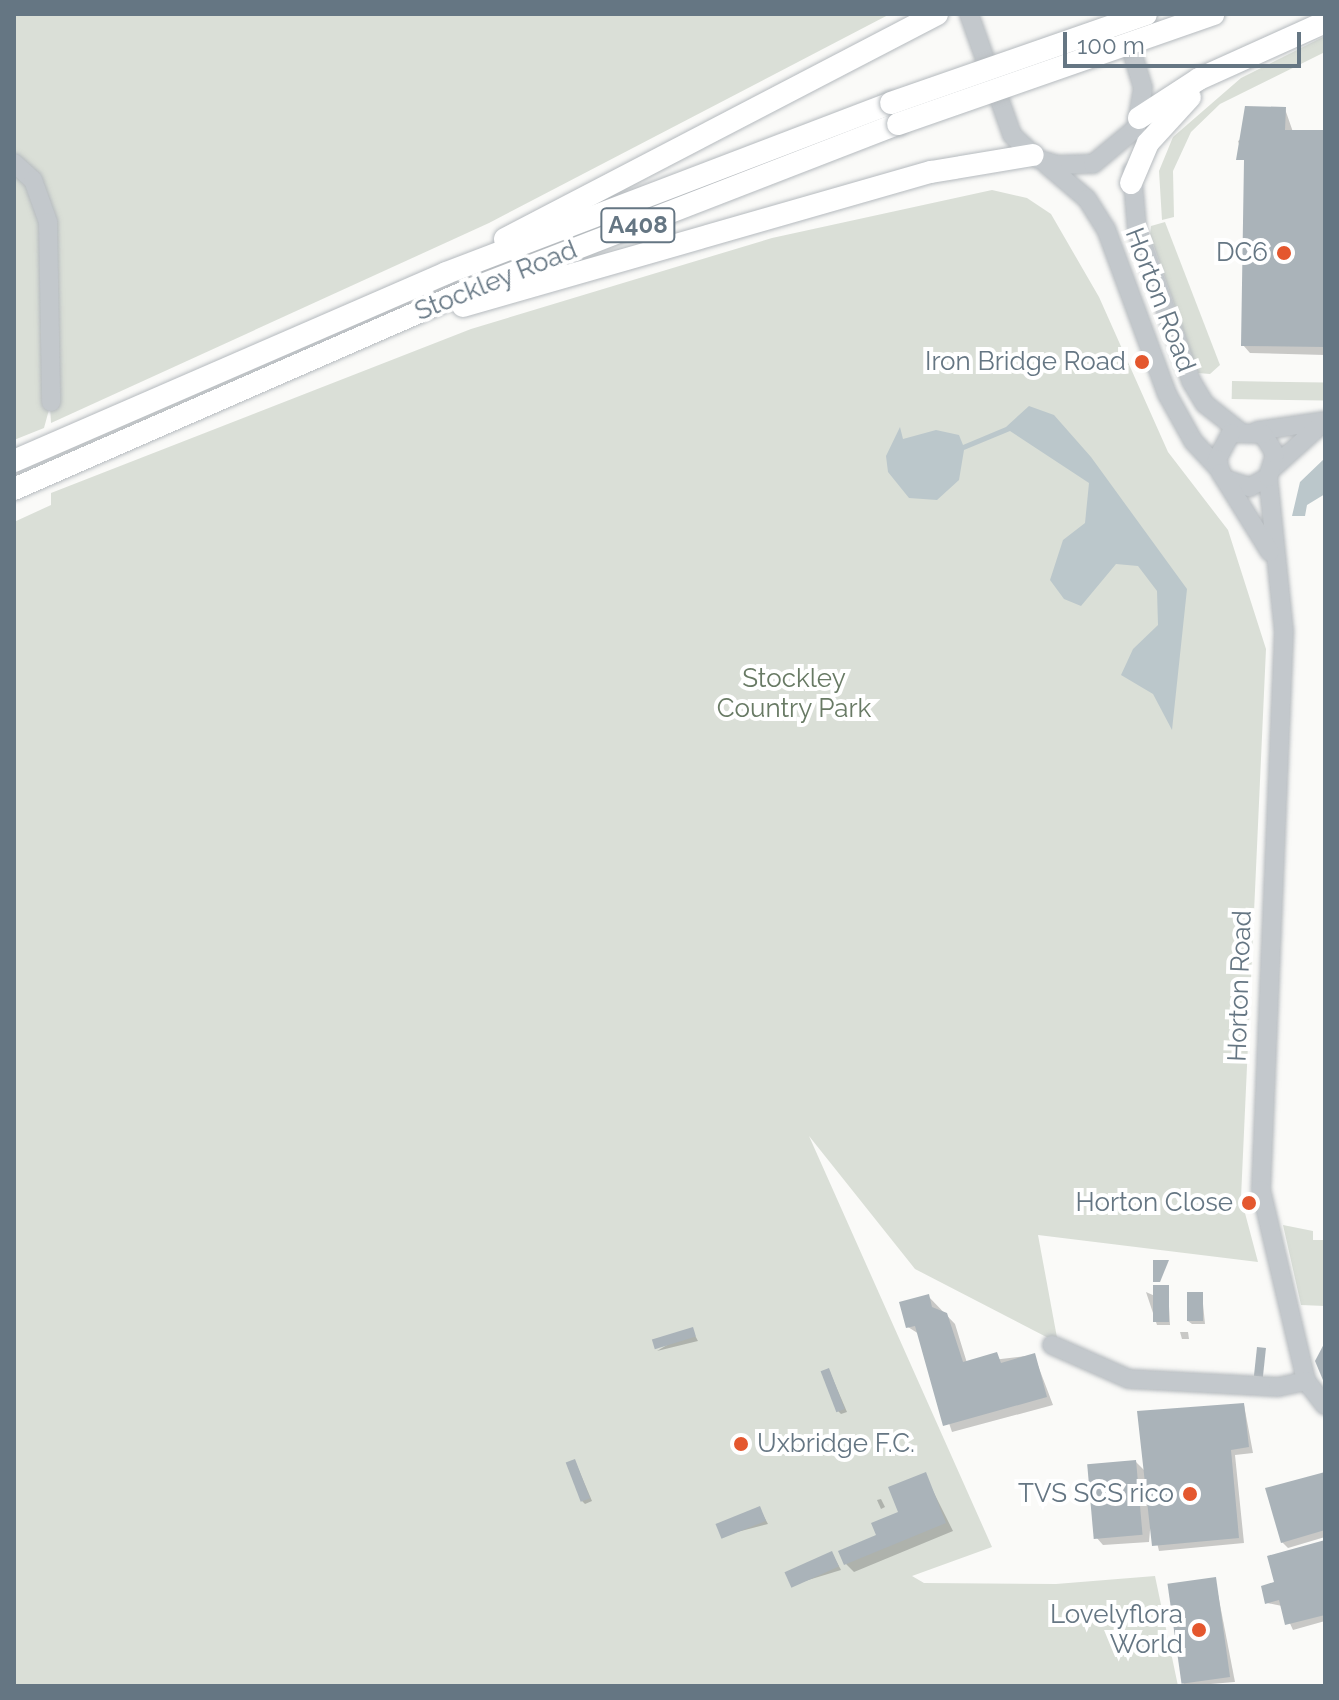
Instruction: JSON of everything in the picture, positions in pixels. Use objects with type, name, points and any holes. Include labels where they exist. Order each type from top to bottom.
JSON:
[{"type":"main road","points":[[446,273],[937,14]]},
{"type":"main road","name":"Stockley Road","points":[[14,461],[446,273],[891,103],[1146,14]]},
{"type":"main road","name":"Stockley Road","points":[[14,489],[380,330],[898,124],[1213,14]]},
{"type":"main road","points":[[1137,123],[1268,47],[1325,22]]},
{"type":"main road","points":[[1131,183],[1170,114],[1268,47]]},
{"type":"main road","points":[[380,330],[931,172],[1035,157]]},
{"type":"street","name":"Horton Road","points":[[969,14],[1004,119],[1035,157],[1097,214],[1171,402],[1224,475],[1274,558]]},
{"type":"street","name":"Horton Road","points":[[1120,14],[1140,71],[1131,183],[1137,229],[1191,381],[1205,404],[1248,430]]},
{"type":"street","points":[[1035,157],[1093,164],[1137,123]]},
{"type":"street","points":[[14,163],[33,180],[48,222],[51,402]]},
{"type":"street","points":[[1325,421],[1271,472],[1250,487],[1224,475],[1220,445],[1248,430],[1325,421]]},
{"type":"street","points":[[1248,430],[1273,446],[1271,472]]},
{"type":"street","name":"Horton Road","points":[[1271,472],[1274,558],[1284,666],[1261,1190],[1306,1381],[1325,1405]]},
{"type":"street","points":[[1052,1345],[1129,1379],[1278,1387],[1306,1381]]},
{"type":"green space","points":[[14,14],[890,14],[489,223],[51,423],[50,406],[44,428],[14,440]]},
{"type":"green space","points":[[1325,36],[1325,52],[1220,104],[1191,132],[1173,171],[1174,217],[1162,220],[1159,171],[1173,137],[1241,78]]},
{"type":"green space","name":"Stockley Country Park","points":[[992,190],[1027,198],[1051,214],[1099,297],[1168,452],[1228,530],[1266,649],[1241,1198],[1258,1262],[1038,1235],[1058,1343],[915,1269],[809,1136],[992,1547],[912,1576],[924,1583],[1056,1584],[1155,1576],[1178,1686],[14,1686],[14,522],[51,505],[51,493],[471,329],[772,238]]},
{"type":"green space","points":[[1165,222],[1220,365],[1210,374],[1198,373],[1150,235],[1151,226]]},
{"type":"green space","points":[[1232,381],[1325,383],[1325,401],[1232,399]]},
{"type":"green space","points":[[1283,1225],[1313,1231],[1313,1240],[1324,1240],[1325,1231],[1325,1306],[1301,1305]]},
{"type":"shaded area","points":[[1029,406],[1054,415],[1091,457],[1187,589],[1172,730],[1153,694],[1121,675],[1133,649],[1158,625],[1157,591],[1138,566],[1116,564],[1081,606],[1064,599],[1050,580],[1063,540],[1085,523],[1089,483],[1010,431],[964,450],[959,480],[937,500],[909,498],[888,472],[886,456],[900,427],[903,439],[936,430],[959,435],[963,445],[1006,427]]},
{"type":"shaded area","points":[[1325,458],[1325,494],[1307,505],[1305,516],[1292,516],[1300,482]]},
{"type":"building","name":"DC6","points":[[1245,106],[1286,107],[1285,130],[1325,130],[1325,347],[1241,346],[1244,160],[1236,160]]},
{"type":"building","points":[[1153,1260],[1169,1260],[1160,1282],[1153,1282]]},
{"type":"building","points":[[1153,1285],[1169,1285],[1169,1322],[1153,1322]]},
{"type":"building","points":[[1187,1292],[1203,1292],[1203,1321],[1187,1321]]},
{"type":"building","points":[[929,1294],[932,1307],[947,1313],[963,1362],[997,1352],[1001,1363],[1035,1353],[1047,1397],[943,1426],[915,1326],[906,1328],[899,1302]]},
{"type":"building","points":[[693,1327],[696,1337],[655,1349],[652,1340]]},
{"type":"building","points":[[1325,1342],[1325,1385],[1315,1361]]},
{"type":"building","points":[[1257,1347],[1266,1348],[1263,1377],[1254,1376]]},
{"type":"building","points":[[829,1368],[845,1409],[836,1412],[821,1371]]},
{"type":"building","name":"TVS SCS rico","points":[[1244,1403],[1249,1447],[1231,1450],[1239,1538],[1152,1546],[1137,1411]]},
{"type":"building","points":[[575,1459],[590,1498],[581,1502],[566,1463]]},
{"type":"building","points":[[1136,1460],[1143,1535],[1094,1539],[1087,1464]]},
{"type":"building","points":[[926,1472],[946,1523],[844,1565],[838,1551],[876,1535],[871,1523],[898,1512],[888,1487]]},
{"type":"building","points":[[1325,1472],[1325,1530],[1281,1543],[1265,1488]]},
{"type":"building","points":[[760,1506],[766,1521],[721,1539],[715,1524]]},
{"type":"building","points":[[1325,1540],[1325,1615],[1285,1625],[1279,1600],[1265,1604],[1261,1586],[1274,1582],[1267,1556]]},
{"type":"building","points":[[832,1551],[839,1567],[791,1588],[784,1572]]},
{"type":"building","name":"Lovelyflora World","points":[[1216,1577],[1230,1677],[1182,1684],[1167,1584]]},
{"type":"place","name":"DC6","points":[[1284,253]]},
{"type":"place","name":"Iron Bridge Road","points":[[1142,362]]},
{"type":"place","name":"Horton Close","points":[[1249,1203]]},
{"type":"place","name":"Uxbridge F.C.","points":[[741,1444]]},
{"type":"place","name":"TVS SCS rico","points":[[1190,1494]]},
{"type":"place","name":"Lovelyflora World","points":[[1199,1630]]}]
